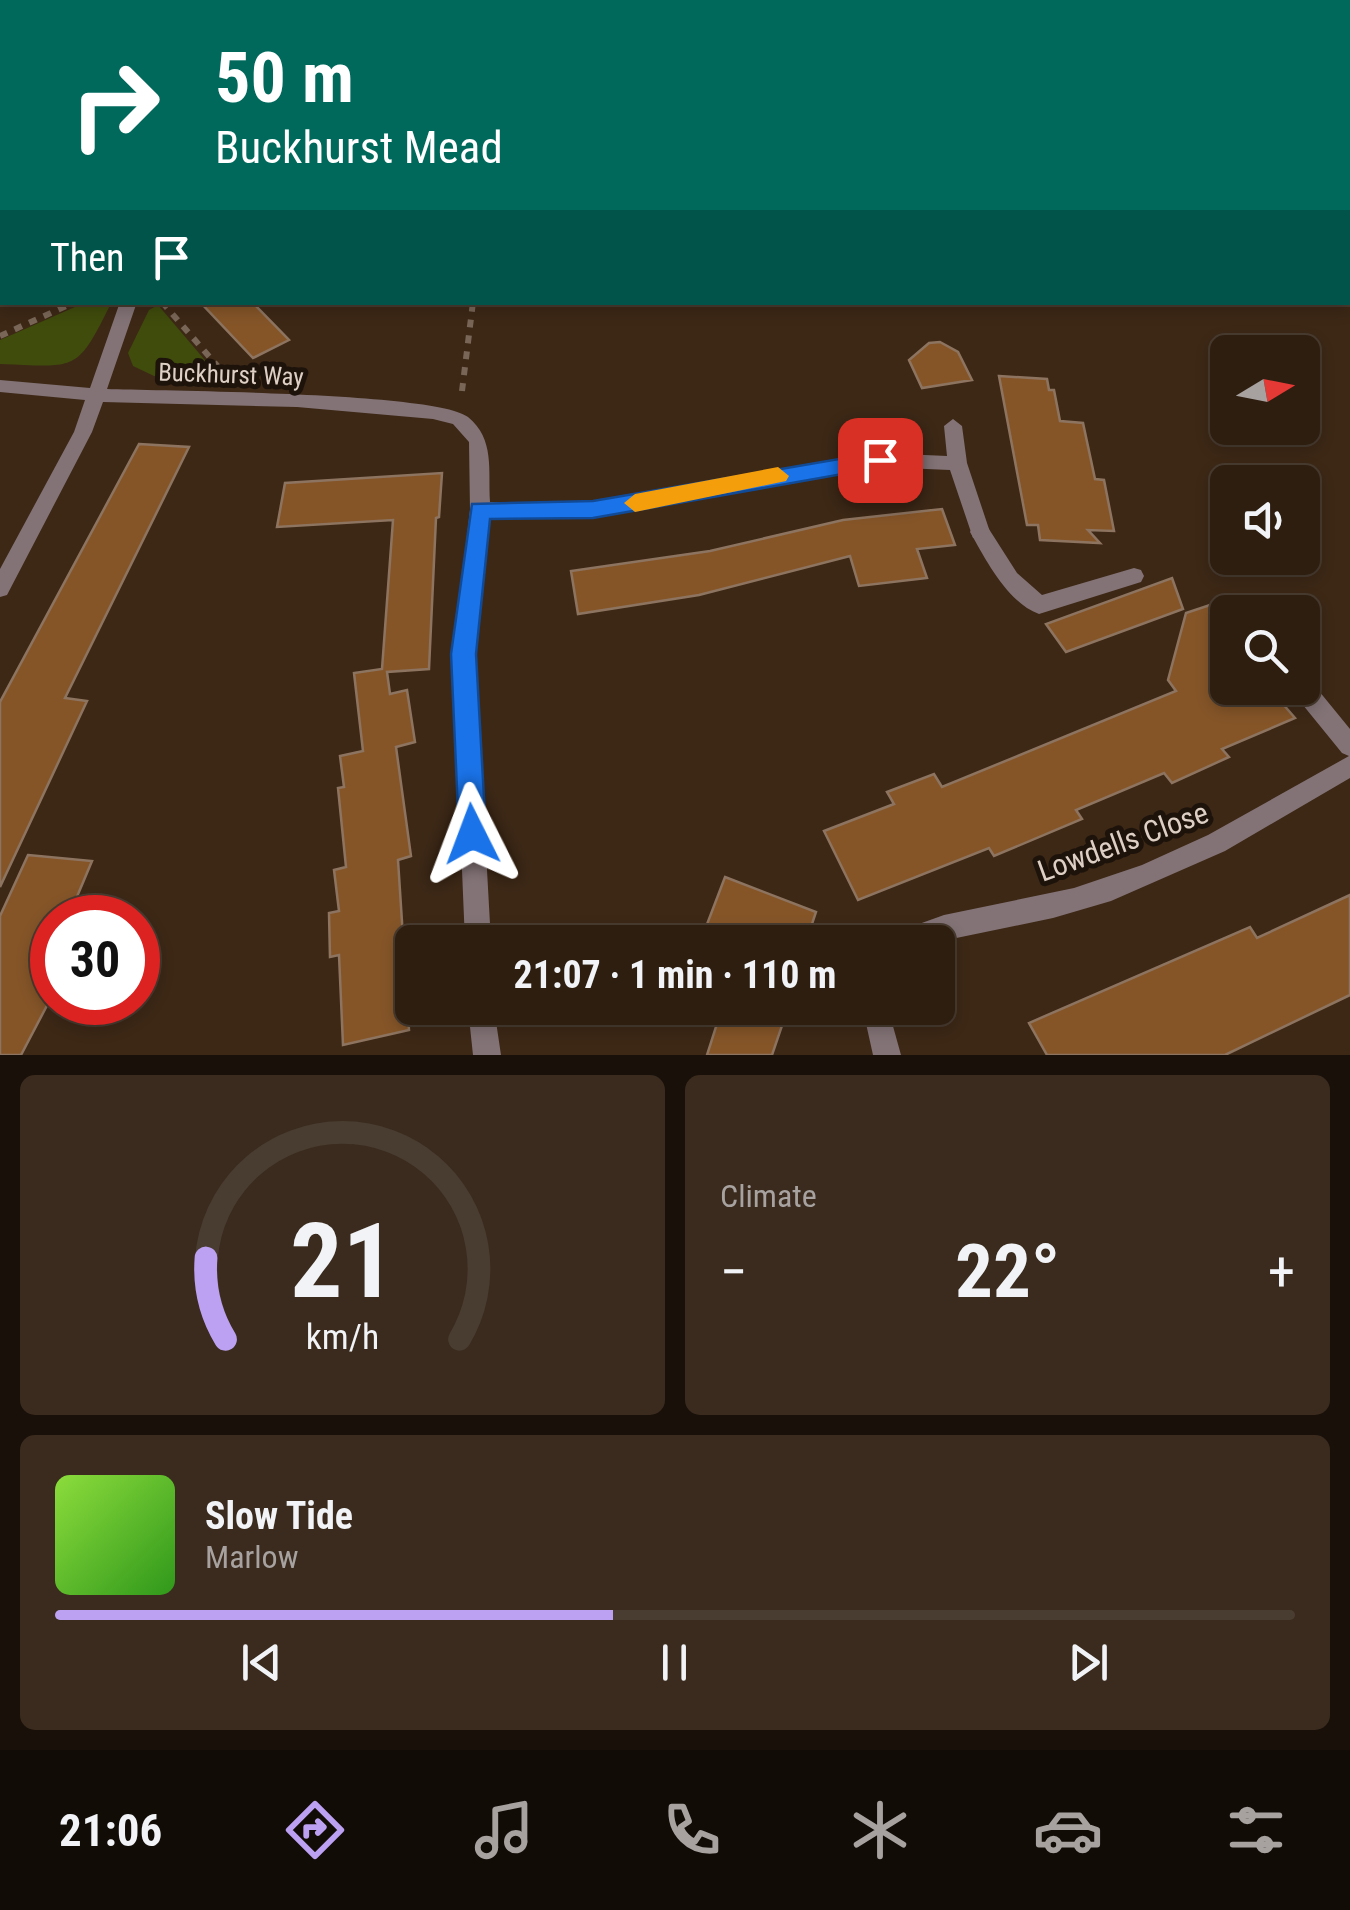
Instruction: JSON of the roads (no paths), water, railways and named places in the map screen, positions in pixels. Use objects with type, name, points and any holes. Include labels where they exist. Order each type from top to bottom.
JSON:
[{"type":"street","points":[[0,589],[82,432],[128,305]]},
{"type":"street","name":"Buckhurst Way","points":[[0,386],[433,412],[458,419],[478,440],[480,510]]},
{"type":"street","points":[[953,426],[957,463],[980,532],[1010,579],[1040,605],[1134,576]]},
{"type":"street","points":[[477,925],[464,654],[480,510],[593,510],[880,460],[957,463]]},
{"type":"street","points":[[1317,705],[1350,746]]},
{"type":"street","name":"Lowdells Close","points":[[952,925],[1077,899],[1215,846],[1350,766]]},
{"type":"street","points":[[484,1025],[487,1055]]},
{"type":"street","points":[[879,1025],[886,1055]]}]
